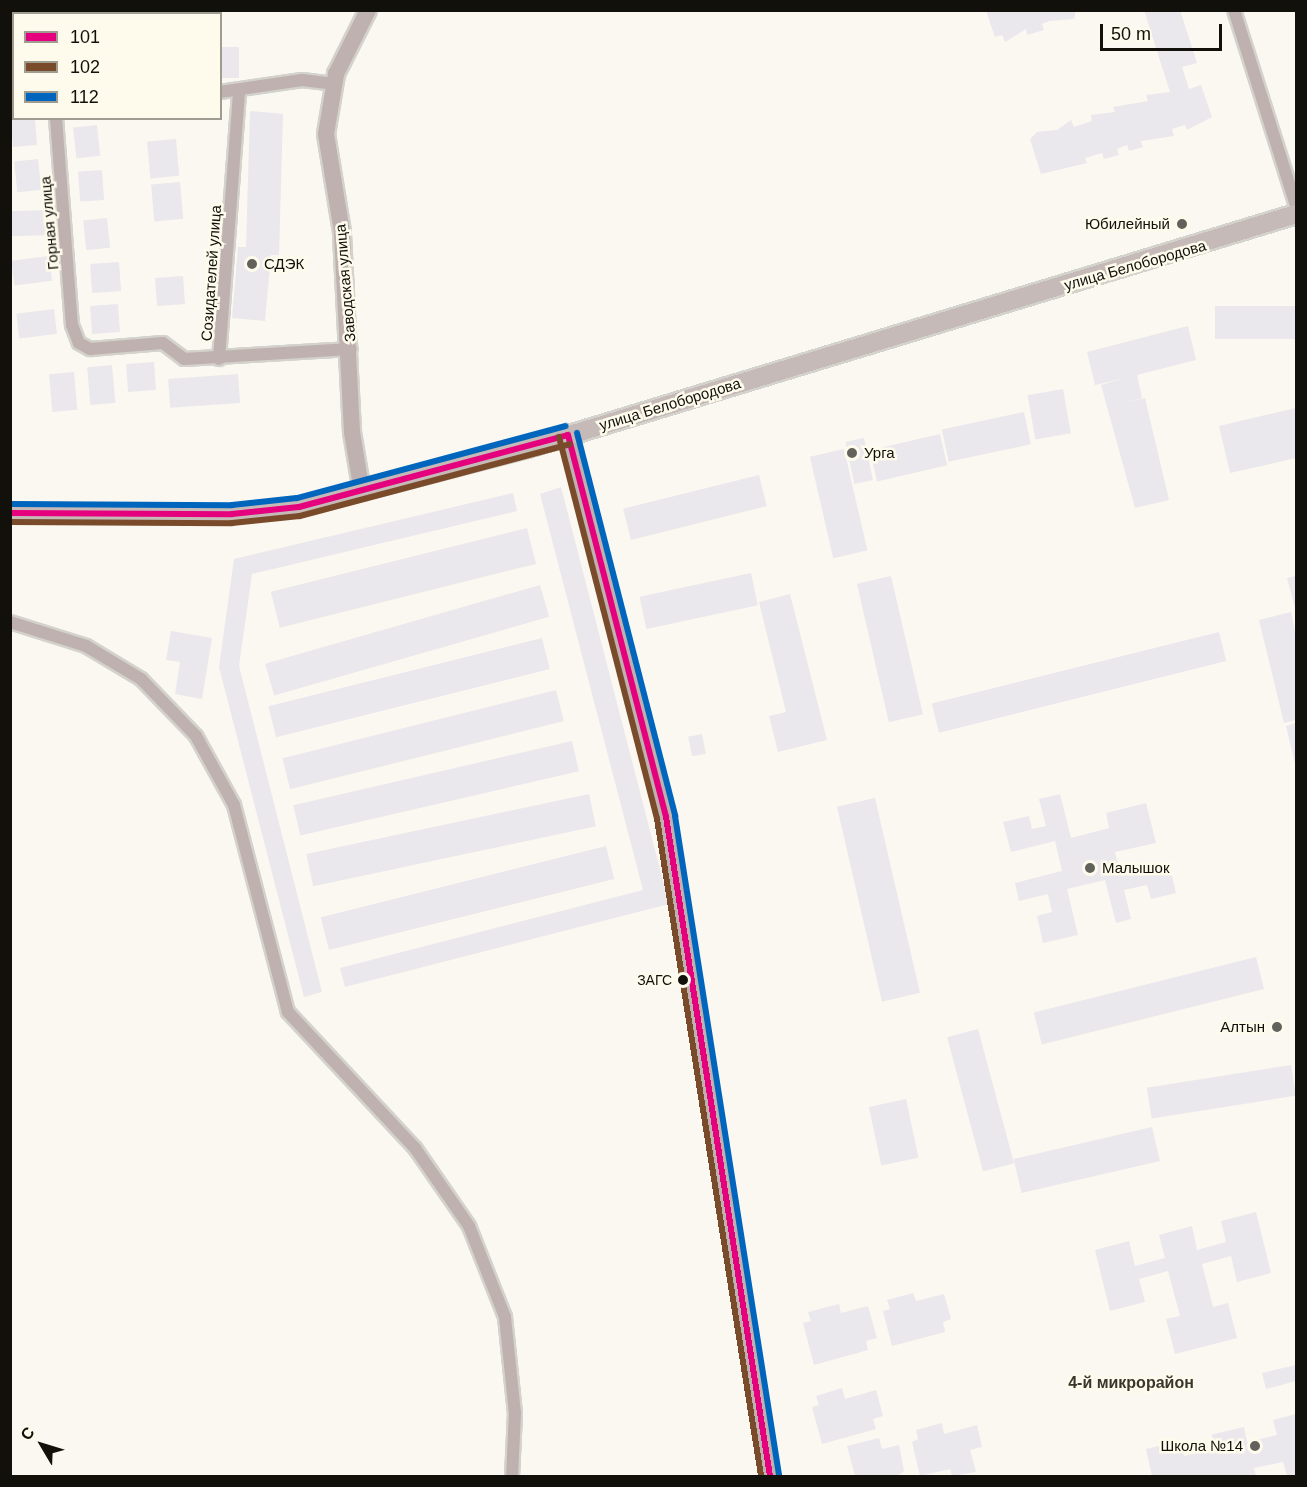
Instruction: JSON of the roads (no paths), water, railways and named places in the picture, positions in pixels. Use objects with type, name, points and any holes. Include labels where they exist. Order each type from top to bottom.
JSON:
[{"type":"main road","name":"улица Белобородова","points":[[10,513],[29,511],[232,514],[299,507],[568,435],[1296,214]]},
{"type":"street","name":"Заводская улица","points":[[362,492],[352,432],[351,349],[342,232],[326,134],[334,84],[368,10]]},
{"type":"street","points":[[1234,10],[1296,206]]},
{"type":"street","points":[[222,92],[239,92],[302,80],[334,84]]},
{"type":"street","name":"Созидателей улица","points":[[239,92],[219,359],[351,349]]},
{"type":"street","name":"Горная улица","points":[[56,120],[72,325],[75,338],[90,349],[163,343],[184,359],[219,359]]},
{"type":"street","points":[[568,435],[666,817],[770,1476]]},
{"type":"street","points":[[10,622],[95,651],[141,679],[196,736],[234,806],[288,1012],[415,1148],[469,1226],[504,1317],[515,1413],[512,1476]]},
{"type":"place","name":"Юбилейный","points":[[1182,224]]},
{"type":"place","name":"СДЭК","points":[[252,264]]},
{"type":"place","name":"Урга","points":[[852,453]]},
{"type":"place","name":"Малышок","points":[[1090,868]]},
{"type":"place","name":"ЗАГС","points":[[683,980]]},
{"type":"place","name":"Алтын","points":[[1277,1027]]},
{"type":"place","name":"Школа №14","points":[[1255,1446]]},
{"type":"district","name":"4-й микрорайон","points":[[1131,1383]]}]
